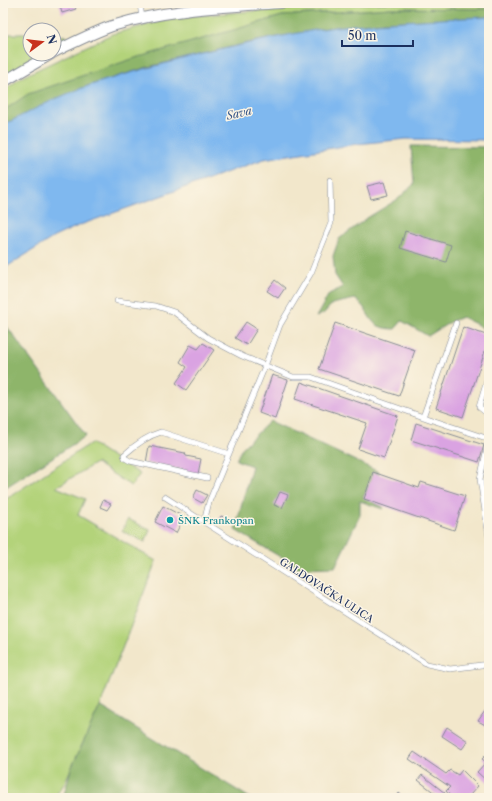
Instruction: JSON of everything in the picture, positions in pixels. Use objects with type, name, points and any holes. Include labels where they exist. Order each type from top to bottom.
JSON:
[{"type":"street","points":[[62,48],[112,26],[142,19],[181,11],[239,4],[281,3]]},
{"type":"street","points":[[3,82],[37,62]]},
{"type":"lane","points":[[140,3],[142,19]]},
{"type":"lane","points":[[204,522],[209,502],[265,366],[280,325],[311,273],[331,223],[330,180]]},
{"type":"lane","points":[[117,301],[156,306],[174,312],[208,338],[242,356],[293,377],[311,377],[489,439],[480,479],[489,537]]},
{"type":"lane","points":[[423,417],[456,323]]},
{"type":"lane","points":[[489,374],[479,407],[489,415]]},
{"type":"lane","points":[[207,478],[130,461],[125,458],[124,455],[133,446],[153,434],[161,432],[229,454]]},
{"type":"lane","name":"GALDOVAČKA ULICA","points":[[165,497],[427,664],[450,669],[489,664]]},
{"type":"green space","points":[[359,3],[489,3],[489,9],[390,8],[282,16],[29,94],[3,111],[3,91],[22,77],[53,62],[62,62],[62,58],[112,34],[177,17]]},
{"type":"green space","points":[[390,8],[489,9],[489,17],[385,22],[334,27],[256,41],[148,67],[90,85],[56,99],[3,125],[3,111],[28,94],[132,59],[282,16]]},
{"type":"green space","points":[[22,34],[22,62],[35,62],[3,80],[3,35]]},
{"type":"green space","points":[[62,36],[65,36],[73,42],[62,48]]},
{"type":"green space","points":[[411,146],[489,147],[489,332],[462,317],[452,321],[428,336],[402,321],[395,329],[386,328],[374,323],[365,309],[355,299],[332,304],[324,313],[316,317],[329,294],[343,287],[335,275],[333,256],[339,239],[367,218],[398,199],[414,184]]},
{"type":"green space","points":[[3,321],[86,436],[3,489]]},
{"type":"green space","points":[[270,421],[379,472],[363,497],[383,507],[383,509],[360,501],[360,515],[335,567],[299,568],[235,530],[252,466],[236,460],[242,448]]},
{"type":"green space","points":[[91,443],[140,474],[131,486],[96,463],[56,487],[85,499],[78,515],[156,561],[100,706],[64,784],[54,798],[3,798],[3,501]]},
{"type":"green space","points":[[128,519],[150,530],[145,542],[122,531]]},
{"type":"green space","points":[[100,706],[250,798],[63,798],[71,769]]},
{"type":"water","name":"Sava","points":[[489,17],[489,140],[406,139],[357,144],[264,159],[80,225],[54,237],[3,269],[3,125],[57,98],[91,85],[165,63],[257,41],[319,29],[354,25],[412,20]]},
{"type":"building","points":[[59,3],[78,3],[74,5],[76,9],[62,13]]},
{"type":"building","points":[[384,182],[388,195],[371,199],[367,186]]},
{"type":"building","points":[[405,231],[451,245],[446,262],[400,248]]},
{"type":"building","points":[[275,280],[285,288],[278,298],[267,291]]},
{"type":"building","points":[[246,322],[257,329],[247,345],[235,338]]},
{"type":"building","points":[[335,323],[415,350],[399,396],[319,369]]},
{"type":"building","points":[[463,327],[489,336],[489,339],[463,417],[436,408]]},
{"type":"building","points":[[203,343],[214,350],[186,390],[176,383],[187,367],[180,362],[190,345],[198,349]]},
{"type":"building","points":[[272,375],[288,380],[275,419],[259,413]]},
{"type":"building","points":[[301,382],[398,416],[384,458],[358,449],[367,423],[295,399]]},
{"type":"building","points":[[416,423],[484,445],[479,462],[411,440]]},
{"type":"building","points":[[149,446],[185,453],[186,456],[201,459],[198,474],[182,472],[183,470],[146,463]]},
{"type":"building","points":[[373,472],[419,488],[421,482],[465,496],[454,530],[364,499]]},
{"type":"building","points":[[197,490],[207,495],[202,503],[193,498]]},
{"type":"building","points":[[280,492],[288,495],[282,508],[274,505]]},
{"type":"building","points":[[103,500],[111,504],[107,510],[100,507]]},
{"type":"building","name":"ŠNK Frankopan","points":[[163,506],[184,517],[176,533],[155,522]]},
{"type":"building","points":[[221,516],[224,517],[221,523],[218,522]]},
{"type":"building","points":[[487,708],[489,709],[489,727],[478,721]]},
{"type":"building","points":[[447,727],[468,741],[462,749],[442,736]]},
{"type":"building","points":[[414,752],[446,774],[450,770],[458,775],[462,770],[478,786],[470,795],[472,798],[452,798],[446,791],[450,787],[409,759]]},
{"type":"building","points":[[488,753],[489,783],[477,772],[486,762],[482,759]]},
{"type":"building","points":[[422,775],[445,793],[441,798],[418,780]]},
{"type":"building","points":[[399,793],[405,798],[396,798]]},
{"type":"place","name":"ŠNK Frankopan","points":[[170,520]]}]
